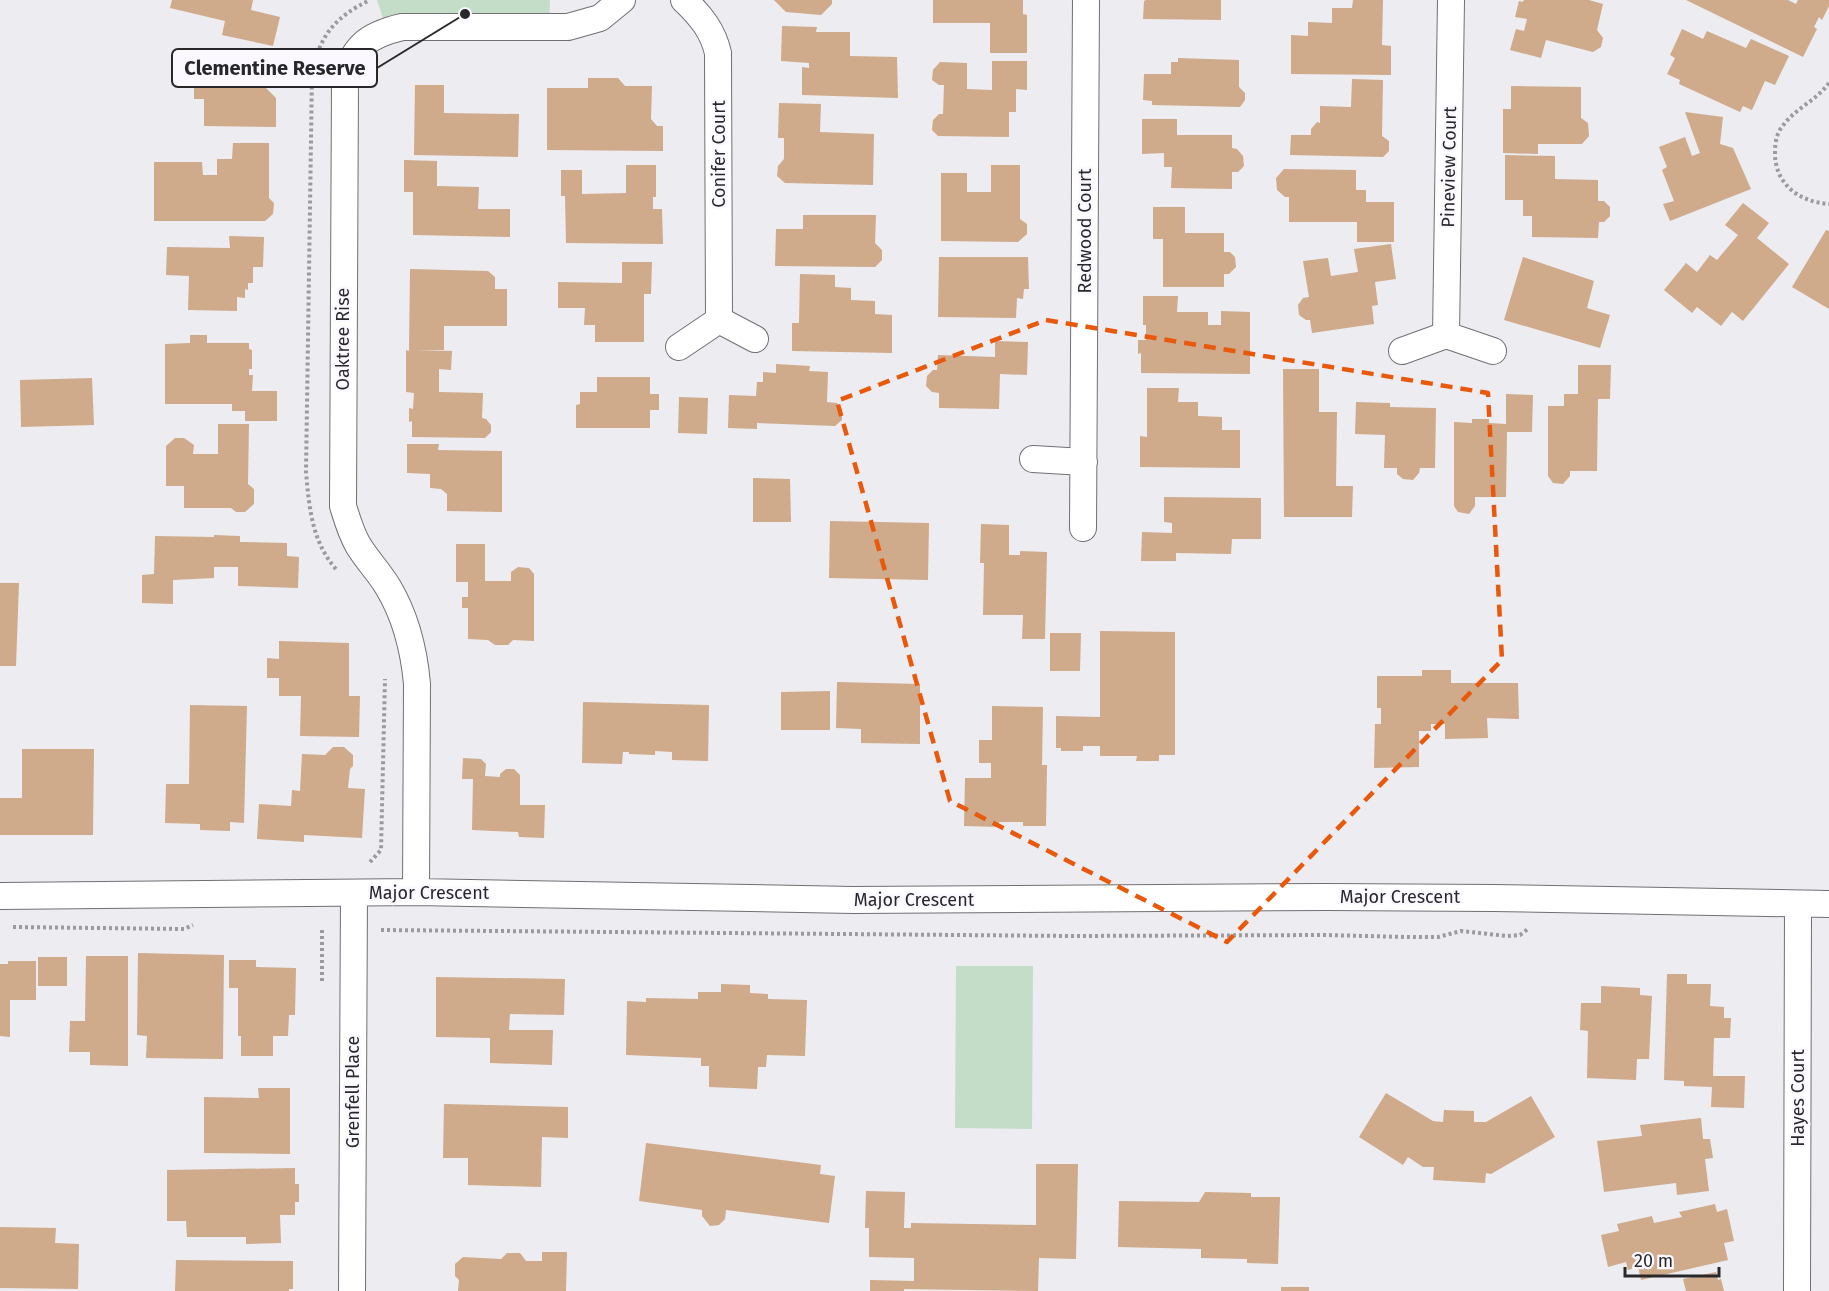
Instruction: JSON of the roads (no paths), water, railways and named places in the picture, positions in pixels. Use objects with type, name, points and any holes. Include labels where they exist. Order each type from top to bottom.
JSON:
[{"type":"street","name":"Oaktree Rise","points":[[416,892],[417,684],[415,661],[401,609],[358,545],[343,506],[345,83],[348,69],[361,46],[372,37],[402,27],[568,27],[600,18],[622,0]]},
{"type":"street","name":"Conifer Court","points":[[684,0],[706,24],[714,37],[718,53],[719,320]]},
{"type":"street","name":"Redwood Court","points":[[1083,528],[1086,0]]},
{"type":"street","name":"Pineview Court","points":[[1446,335],[1451,0]]},
{"type":"street","points":[[679,346],[719,320],[756,339]]},
{"type":"street","points":[[1402,351],[1446,335],[1494,351]]},
{"type":"street","points":[[1033,459],[1084,462]]},
{"type":"street","name":"Grenfell Place","points":[[352,1291],[354,892]]},
{"type":"street","name":"Major Crescent","points":[[0,896],[416,892],[853,900],[1338,897],[1829,904]]},
{"type":"street","name":"Hayes Court","points":[[1797,1291],[1798,904]]},
{"type":"place","name":"Clementine Reserve","points":[[465,14]]}]
